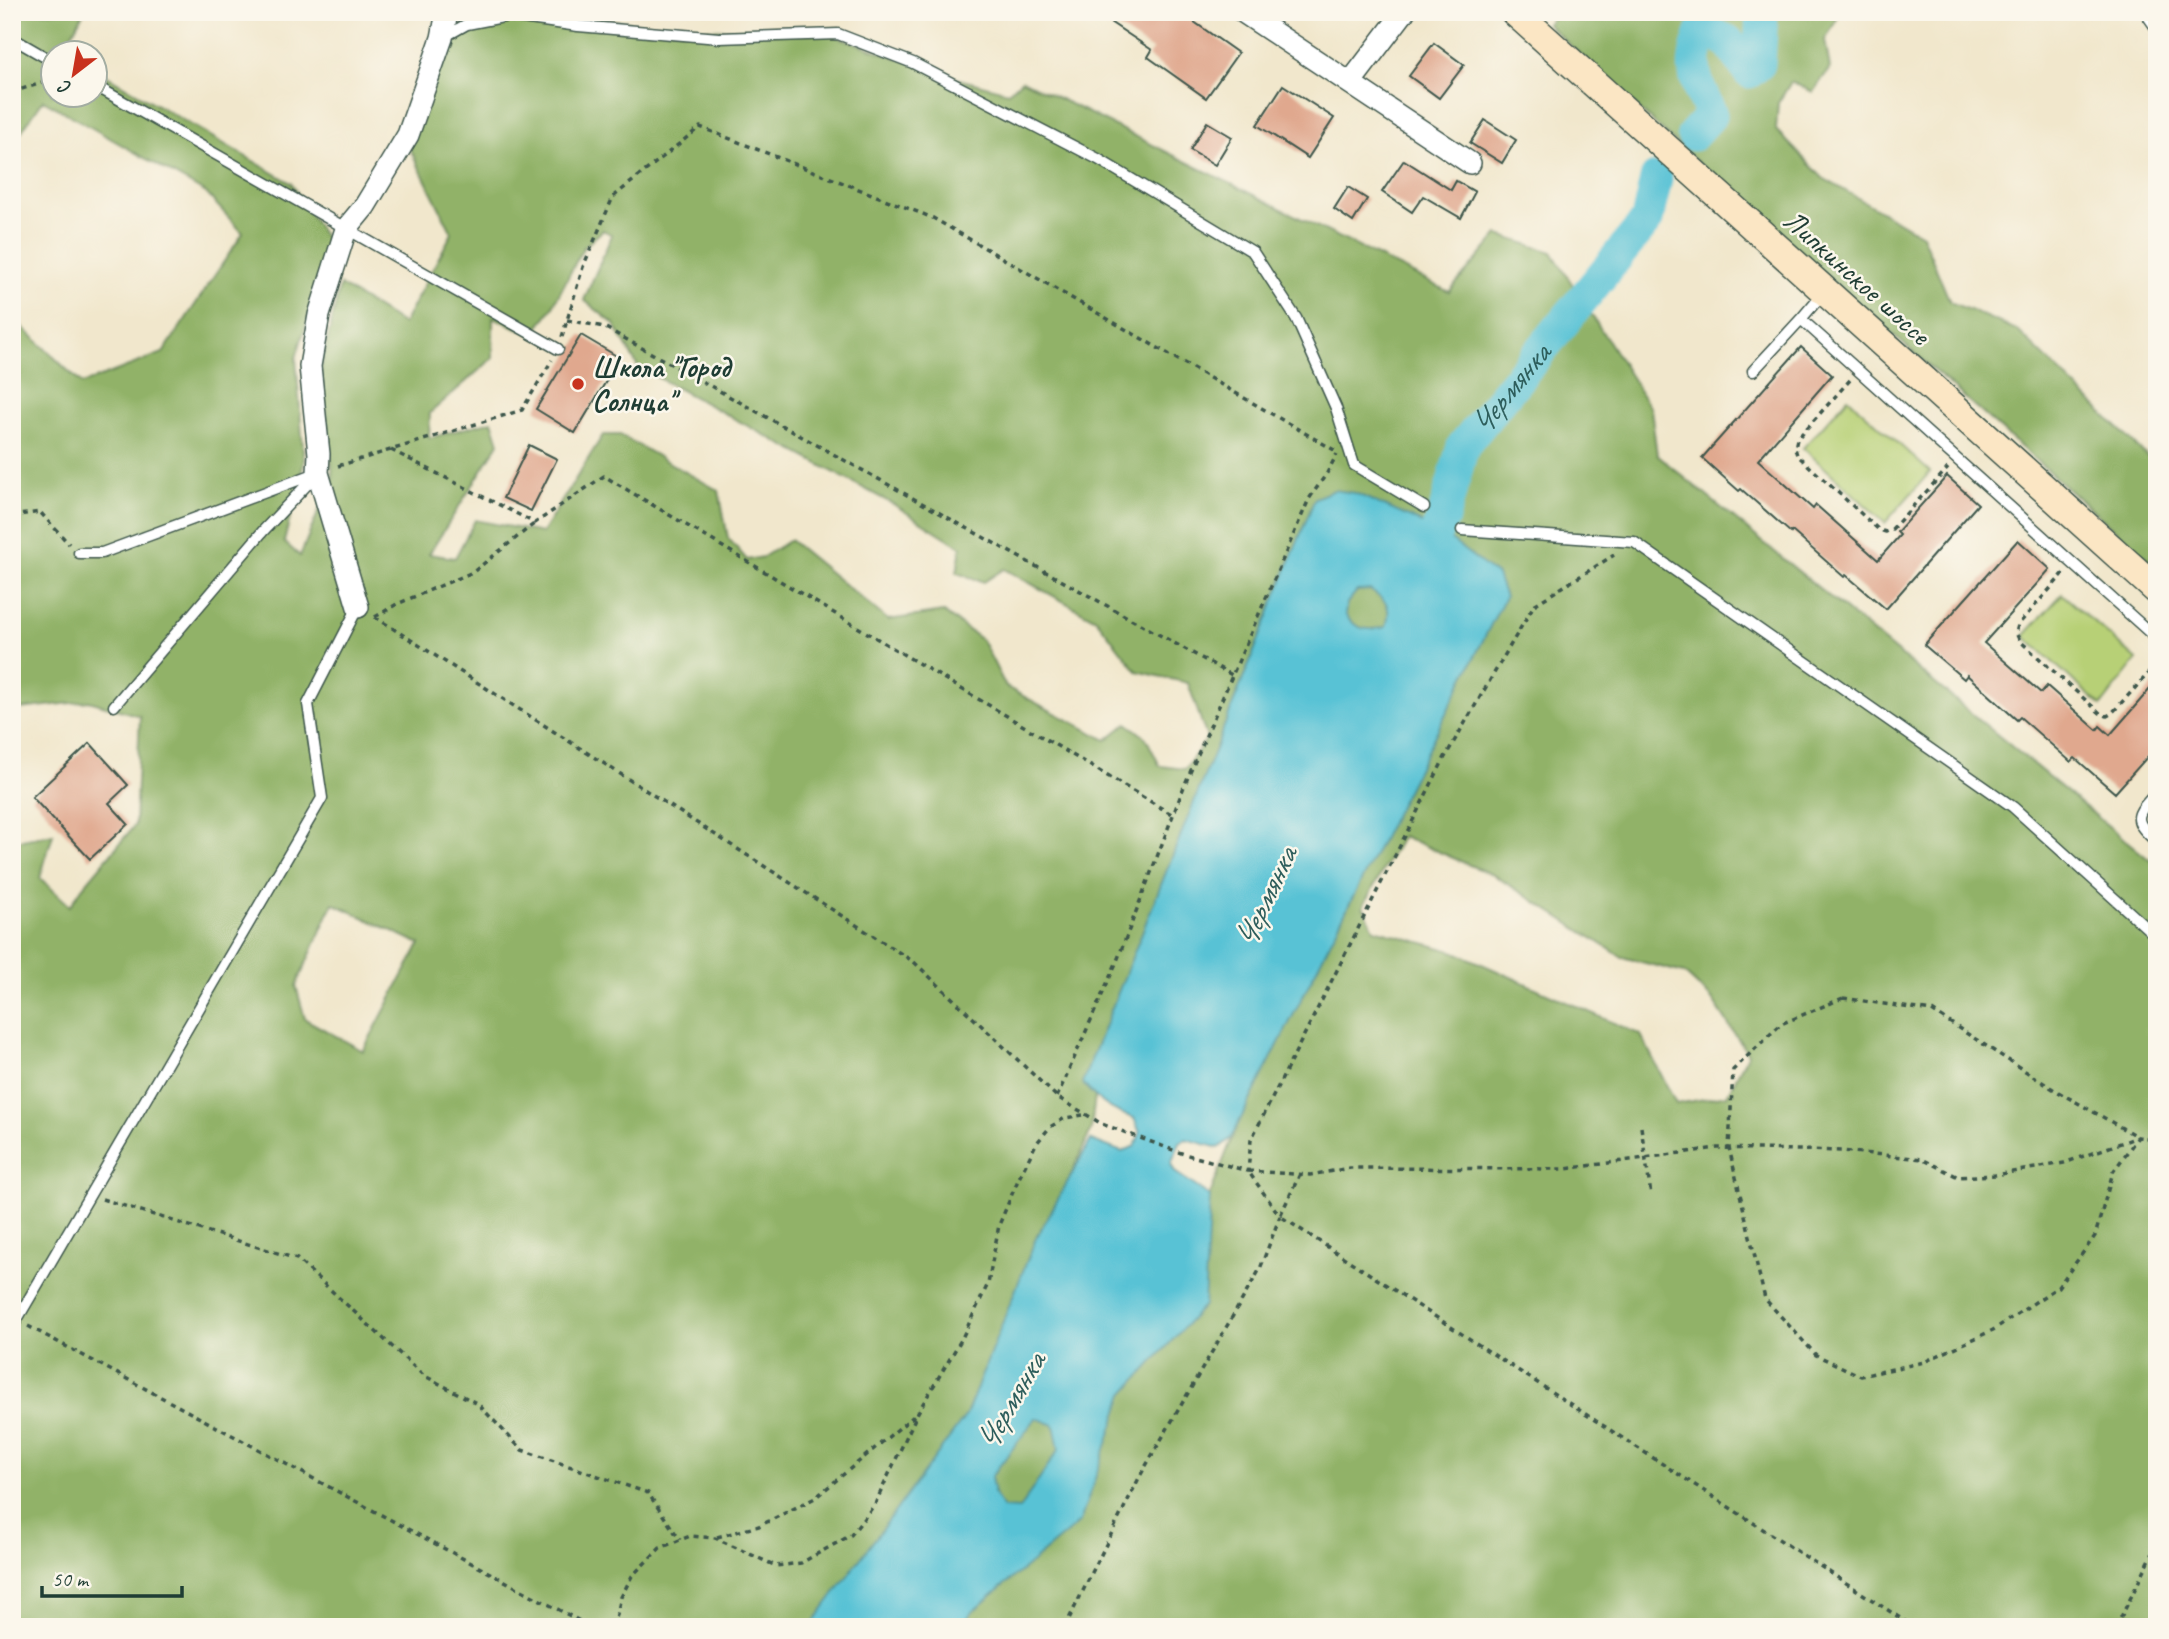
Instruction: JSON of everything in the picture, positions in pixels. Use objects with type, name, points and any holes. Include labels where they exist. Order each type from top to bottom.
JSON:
[{"type":"street","points":[[366,612],[318,472],[319,454],[310,366],[319,315],[346,229],[365,206],[408,135],[442,38],[447,12]]},
{"type":"street","points":[[1243,12],[1470,163]]},
{"type":"street","points":[[1350,83],[1405,12]]},
{"type":"street","name":"Липкинское шоссе","points":[[1515,12],[2157,590]]},
{"type":"lane","points":[[2144,12],[2157,29]]},
{"type":"lane","points":[[442,38],[467,24],[508,16],[578,26],[719,38],[838,34],[913,63],[1098,159],[1253,251],[1296,318],[1336,408],[1354,465],[1424,508]]},
{"type":"lane","points":[[12,38],[38,53]]},
{"type":"lane","points":[[108,93],[558,349]]},
{"type":"lane","points":[[1754,371],[1824,292]]},
{"type":"lane","points":[[1801,318],[2157,639]]},
{"type":"lane","points":[[79,553],[102,553],[318,472]]},
{"type":"lane","points":[[114,706],[263,531],[318,472]]},
{"type":"lane","points":[[1462,530],[1634,542],[2013,807],[2157,937]]},
{"type":"lane","points":[[15,1324],[322,798],[307,704],[366,612]]},
{"type":"lane","points":[[2157,792],[2139,811],[2137,818],[2140,827],[2157,842]]},
{"type":"path","points":[[12,92],[38,84]]},
{"type":"path","points":[[318,472],[522,410],[558,349],[583,267],[613,197],[700,127],[933,218],[1337,452],[1354,465]]},
{"type":"path","points":[[567,320],[604,327],[1232,675]]},
{"type":"path","points":[[1859,371],[1797,439],[1794,448],[1797,456],[1879,530],[1886,532],[1892,529],[1956,458]]},
{"type":"path","points":[[391,450],[535,523]]},
{"type":"path","points":[[1056,1097],[1117,961],[1173,815],[1308,499],[1327,473],[1337,452]]},
{"type":"path","points":[[366,612],[397,604],[473,572],[535,523],[604,475],[1173,815]]},
{"type":"path","points":[[12,516],[40,512],[79,553]]},
{"type":"path","points":[[1634,542],[1534,605],[1445,757],[1251,1140],[1248,1171],[1280,1216],[1914,1627]]},
{"type":"path","points":[[2073,564],[2018,625],[2016,633],[2020,641],[2099,713],[2107,716],[2157,664]]},
{"type":"path","points":[[366,612],[914,962],[1056,1097],[1102,1124],[1184,1154],[1248,1171],[1310,1175],[1350,1168],[1565,1169],[1717,1148],[1843,1151],[1922,1159],[1958,1177],[1995,1175],[2064,1163],[2138,1137]]},
{"type":"path","points":[[2138,1137],[2113,1172],[2095,1236],[2058,1287],[1993,1330],[1924,1362],[1861,1376],[1816,1355],[1765,1299],[1729,1148],[1733,1070],[1781,1024],[1843,998],[1932,1011],[2053,1089],[2138,1137],[2157,1139]]},
{"type":"path","points":[[715,1538],[776,1566],[802,1563],[851,1535],[875,1504],[918,1412],[961,1340],[988,1284],[999,1225],[1037,1143],[1050,1127],[1065,1118],[1085,1114]]},
{"type":"path","points":[[1641,1127],[1651,1195]]},
{"type":"path","points":[[1065,1627],[1140,1476],[1260,1269],[1280,1216],[1300,1174]]},
{"type":"path","points":[[90,1195],[297,1259],[423,1375],[478,1404],[522,1450],[648,1493],[680,1540]]},
{"type":"path","points":[[15,1324],[590,1627]]},
{"type":"path","points":[[614,1627],[621,1597],[632,1576],[660,1548],[690,1536],[715,1538],[760,1526],[815,1498],[918,1412]]},
{"type":"path","points":[[2116,1627],[2157,1545]]},
{"type":"green space","points":[[12,12],[84,12],[70,38],[38,38],[38,107],[12,145]]},
{"type":"green space","points":[[473,12],[560,12],[674,30],[814,28],[947,76],[1008,92],[1022,80],[1449,292],[1498,235],[1552,252],[1651,409],[1657,455],[2157,866],[2157,1627],[957,1627],[1125,1388],[1202,1215],[1254,1082],[1432,718],[1352,500],[1095,1096],[1091,1130],[1040,1245],[1049,1289],[829,1627],[12,1627],[12,837],[17,841],[53,834],[40,878],[70,906],[135,825],[140,716],[89,701],[12,710],[12,317],[82,384],[163,353],[243,233],[206,193],[57,108],[108,108],[108,77],[291,183],[330,246],[296,358],[304,462],[284,542],[300,556],[333,477],[321,368],[340,285],[403,324],[452,233],[400,129],[411,96],[451,47]],"holes":[[[603,230],[612,235],[584,300],[614,324],[638,367],[893,504],[961,547],[957,573],[984,582],[1004,569],[1096,619],[1137,671],[1188,683],[1207,738],[1185,769],[1160,766],[1146,738],[1127,723],[1106,740],[1006,687],[982,640],[943,612],[888,620],[790,540],[763,557],[747,560],[728,538],[719,491],[620,435],[603,435],[542,533],[475,520],[455,558],[429,554],[499,443],[492,421],[429,438],[430,413],[493,358],[493,317],[533,335],[552,308],[583,248]],[[1402,836],[1495,876],[1622,957],[1684,973],[1711,998],[1748,1054],[1727,1095],[1676,1104],[1641,1035],[1455,952],[1374,929],[1363,906]],[[333,903],[420,944],[363,1051],[305,1019],[296,986]]]},
{"type":"green space","points":[[1557,12],[1841,12],[1825,40],[1830,68],[1813,92],[1791,82],[1778,103],[1776,130],[1823,178],[1922,235],[1950,302],[2017,330],[2157,466],[2157,567],[1679,146],[1547,24]]},
{"type":"green space","points":[[1848,398],[1930,472],[1885,523],[1803,448]]},
{"type":"green space","points":[[1387,584],[1398,619],[1379,641],[1338,623],[1345,590]]},
{"type":"green space","points":[[2062,594],[2137,660],[2101,706],[2024,636]]},
{"type":"green space","points":[[1032,1411],[1066,1426],[1066,1455],[1023,1521],[1003,1526],[983,1461]]},
{"type":"water","points":[[1334,490],[1355,493],[1438,530],[1497,575],[1505,597],[1231,1138],[1219,1148],[1186,1139],[1180,1142],[1171,1164],[1175,1172],[1210,1196],[1204,1305],[1124,1394],[1080,1522],[972,1612],[960,1627],[810,1627],[966,1415],[1036,1238],[1091,1140],[1122,1152],[1135,1146],[1140,1133],[1134,1118],[1105,1105],[1082,1083],[1315,498]],"holes":[[[1370,590],[1387,605],[1386,627],[1362,628],[1345,614],[1347,603],[1357,591]],[[1036,1418],[1054,1425],[1059,1449],[1019,1509],[1003,1508],[994,1494],[991,1477]]]},
{"type":"building","points":[[1095,12],[1180,12],[1238,53],[1206,98],[1148,57],[1152,50]]},
{"type":"building","points":[[1434,43],[1464,65],[1439,98],[1409,76]]},
{"type":"building","points":[[1283,85],[1334,118],[1308,158],[1257,125]]},
{"type":"building","points":[[1485,120],[1516,140],[1502,163],[1470,143]]},
{"type":"building","points":[[1207,122],[1232,137],[1215,165],[1190,150]]},
{"type":"building","points":[[1404,160],[1451,190],[1456,181],[1475,192],[1461,218],[1423,196],[1412,212],[1382,192]]},
{"type":"building","points":[[1348,187],[1367,199],[1353,222],[1334,209]]},
{"type":"building","name":"Школа \"Город Cолнца\"","points":[[581,335],[620,358],[575,433],[536,409]]},
{"type":"building","points":[[1801,347],[1832,375],[1758,460],[1813,509],[1816,505],[1878,560],[1900,535],[1897,532],[1947,476],[1978,504],[1886,609],[1702,458]]},
{"type":"building","points":[[529,445],[557,459],[531,511],[503,498]]},
{"type":"building","points":[[2018,540],[2050,569],[1984,643],[2041,693],[2047,686],[2097,730],[2100,726],[2110,735],[2157,681],[2157,746],[2115,793],[2075,758],[2071,762],[2020,717],[2017,720],[1967,675],[1964,679],[1924,645]]},
{"type":"building","points":[[90,743],[128,785],[109,803],[128,824],[90,859],[32,797]]},
{"type":"waterway","name":"Чермянка","points":[[1693,135],[1711,115],[1697,82],[1694,65],[1703,30],[1728,41],[1749,72],[1759,64],[1762,12]]},
{"type":"waterway","name":"Чермянка","points":[[1419,569],[1443,518],[1463,446],[1647,220],[1656,179]]},
{"type":"place","name":"Школа \"Город Cолнца\"","points":[[578,384]]}]
